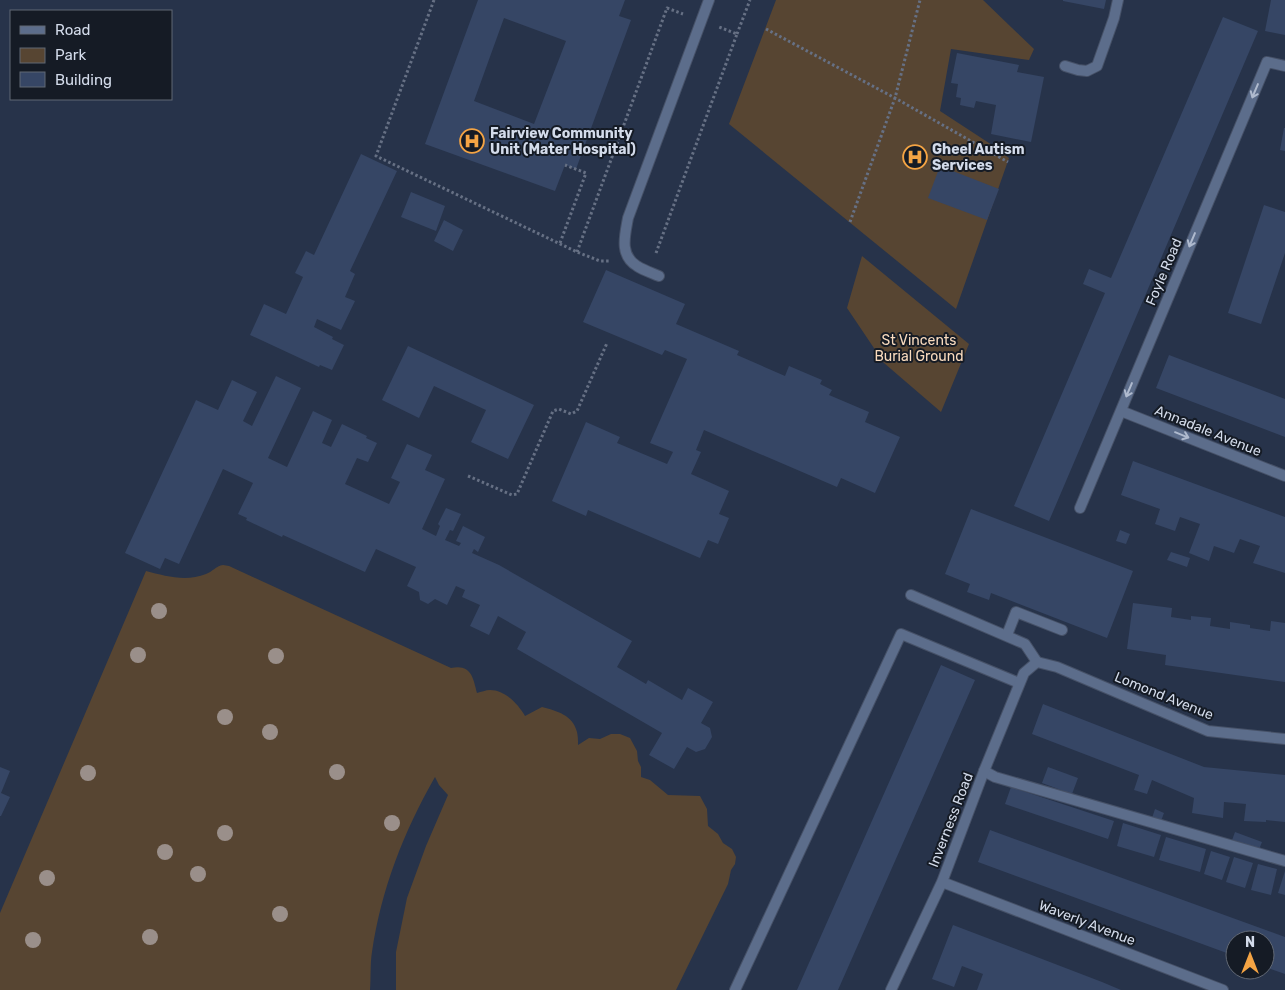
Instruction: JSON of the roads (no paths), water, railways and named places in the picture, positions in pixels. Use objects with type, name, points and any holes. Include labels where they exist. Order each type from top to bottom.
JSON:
[{"type":"street","points":[[654,274],[636,266],[629,258],[625,251],[624,237],[628,218],[710,0]]},
{"type":"street","points":[[1065,66],[1087,71],[1097,66],[1114,18],[1118,0]]},
{"type":"street","name":"Foyle Road","points":[[1080,508],[1267,62],[1285,66]]},
{"type":"street","name":"Annadale Avenue","points":[[1121,411],[1285,476]]},
{"type":"street","points":[[911,595],[1025,644],[1037,662]]},
{"type":"street","points":[[1007,635],[1016,612],[1062,630]]},
{"type":"street","points":[[735,990],[901,634],[1019,683]]},
{"type":"street","name":"Inverness Road","points":[[890,990],[942,882],[1019,683],[1024,672],[1037,662]]},
{"type":"street","name":"Lomond Avenue","points":[[1037,662],[1057,667],[1208,731],[1285,739]]},
{"type":"street","points":[[984,771],[996,777],[1285,861]]},
{"type":"street","name":"Waverly Avenue","points":[[942,882],[1223,990]]},
{"type":"place","name":"Fairview Community Unit (Mater Hospital)","points":[[472,141]]},
{"type":"place","name":"Gheel Autism Services","points":[[915,157]]},
{"type":"park label","name":"St Vincents Burial Ground","points":[[919,348]]}]
